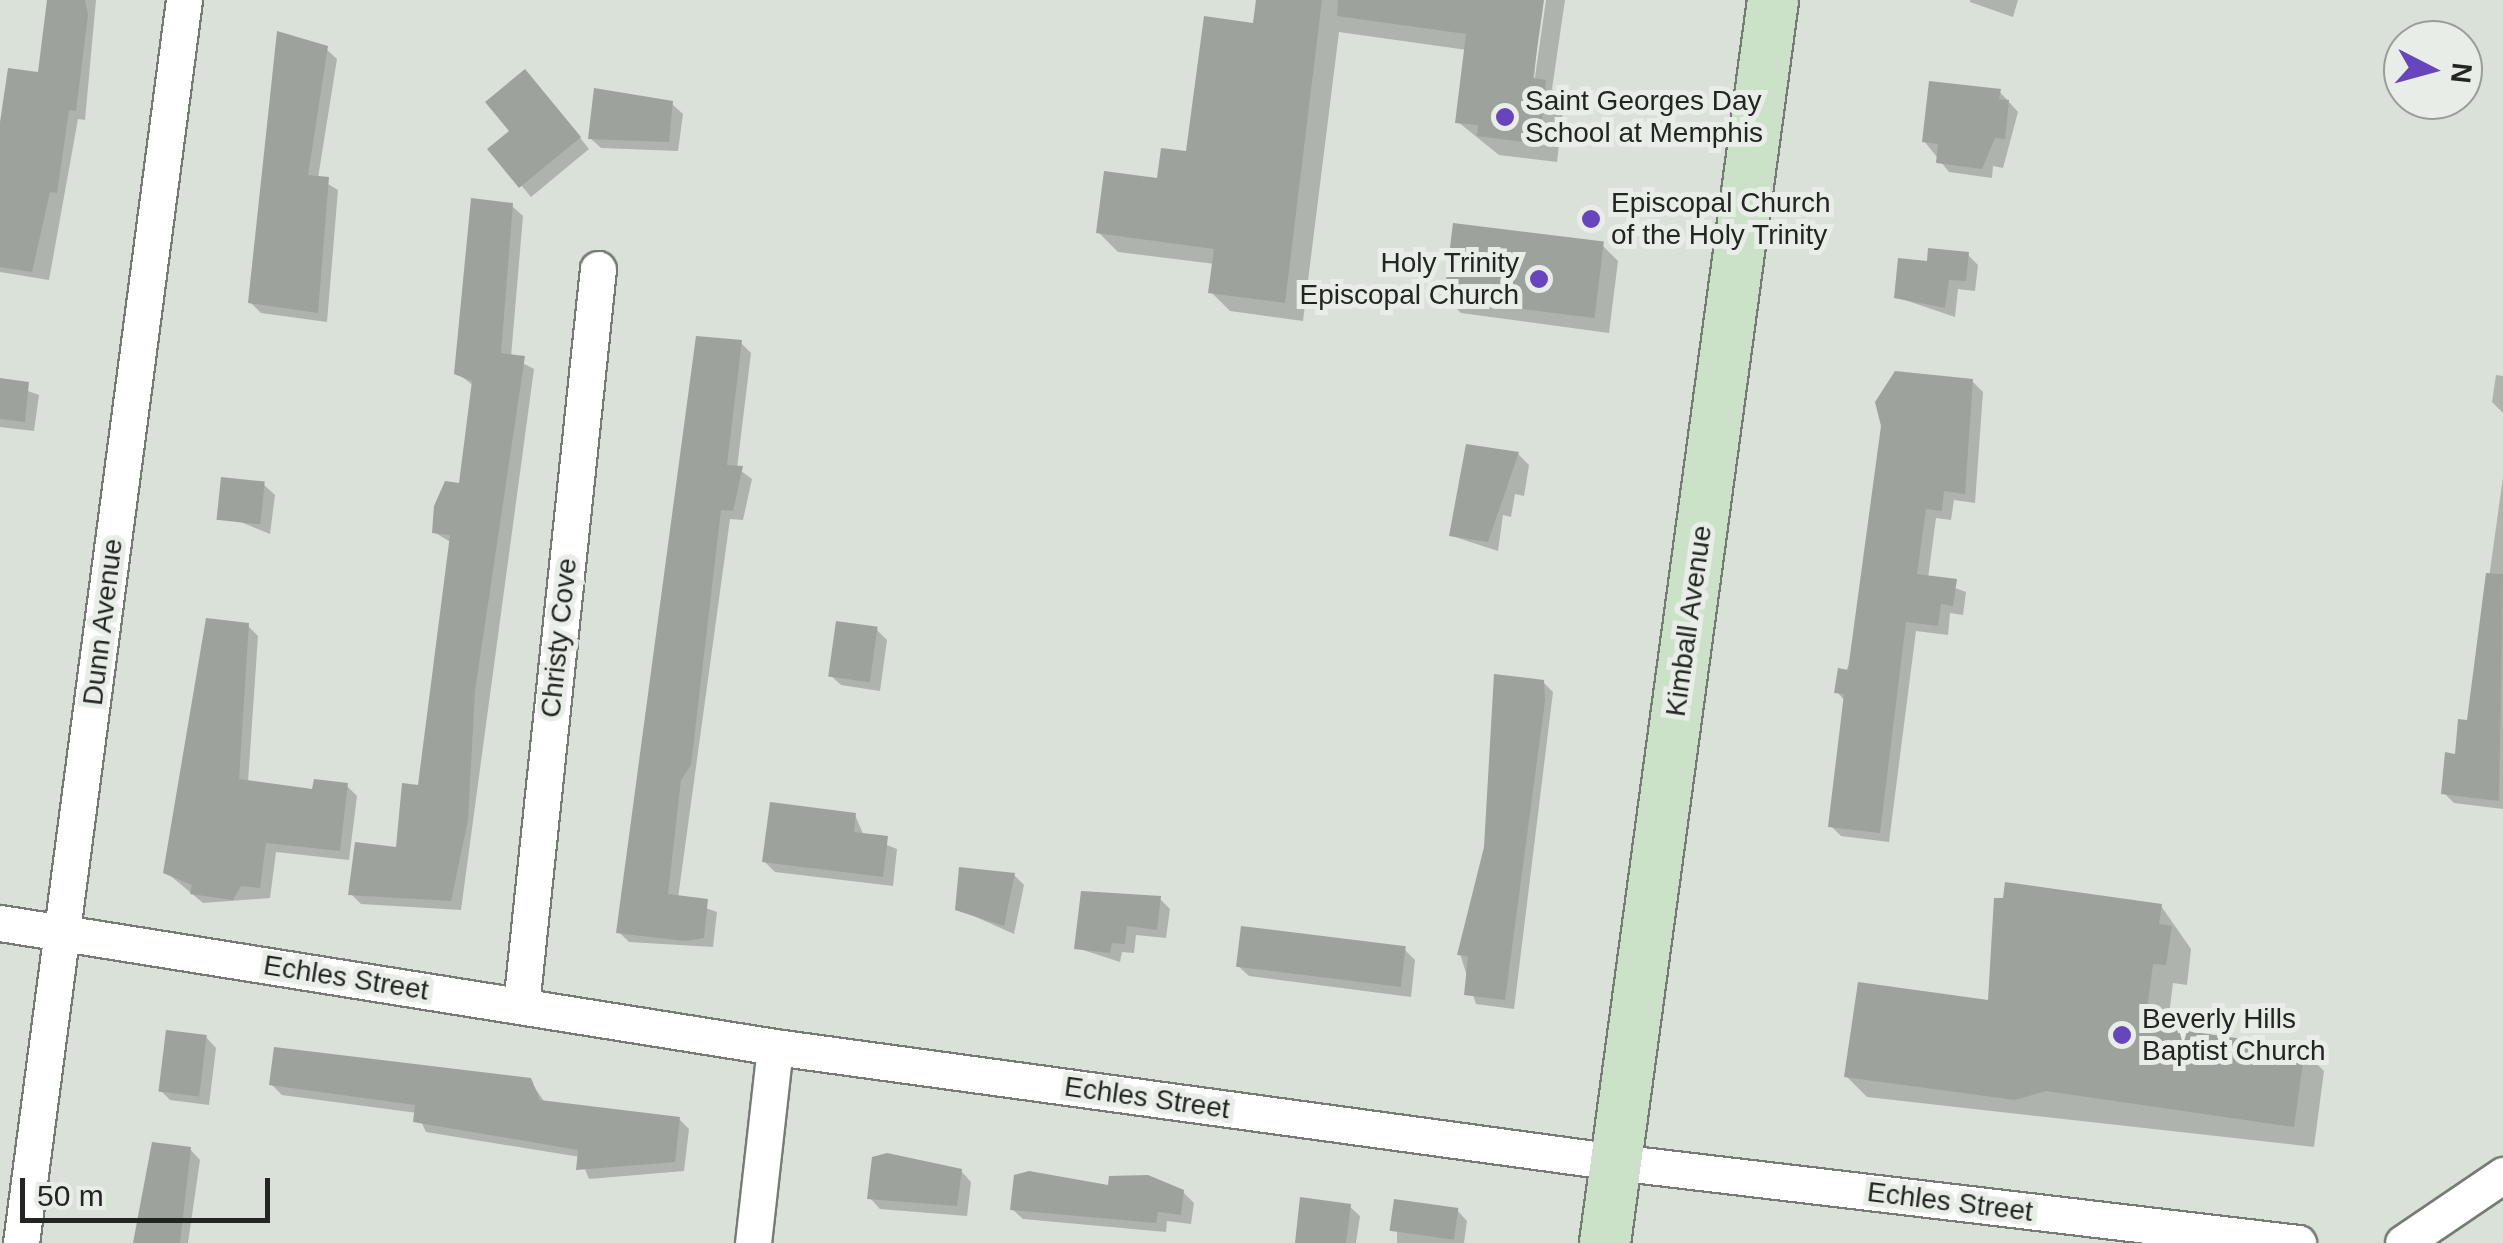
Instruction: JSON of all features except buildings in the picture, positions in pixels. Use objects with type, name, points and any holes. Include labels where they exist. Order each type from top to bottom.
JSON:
[{"type":"main road","name":"Kimball Avenue","points":[[1605,1243],[1772,0]]},
{"type":"street","name":"Dunn Avenue","points":[[21,1243],[184,0]]},
{"type":"street","name":"Christy Cove","points":[[520,1006],[598,269]]},
{"type":"street","name":"Echles Street","points":[[0,923],[776,1047],[1616,1162],[2298,1243]]},
{"type":"street","points":[[753,1243],[776,1047]]},
{"type":"street","points":[[2404,1243],[2503,1175]]},
{"type":"place","name":"Saint Georges Day School at Memphis","points":[[1505,117]]},
{"type":"place","name":"Episcopal Church of the Holy Trinity","points":[[1591,219]]},
{"type":"place","name":"Holy Trinity Episcopal Church","points":[[1539,279]]},
{"type":"place","name":"Beverly Hills Baptist Church","points":[[2122,1035]]}]
